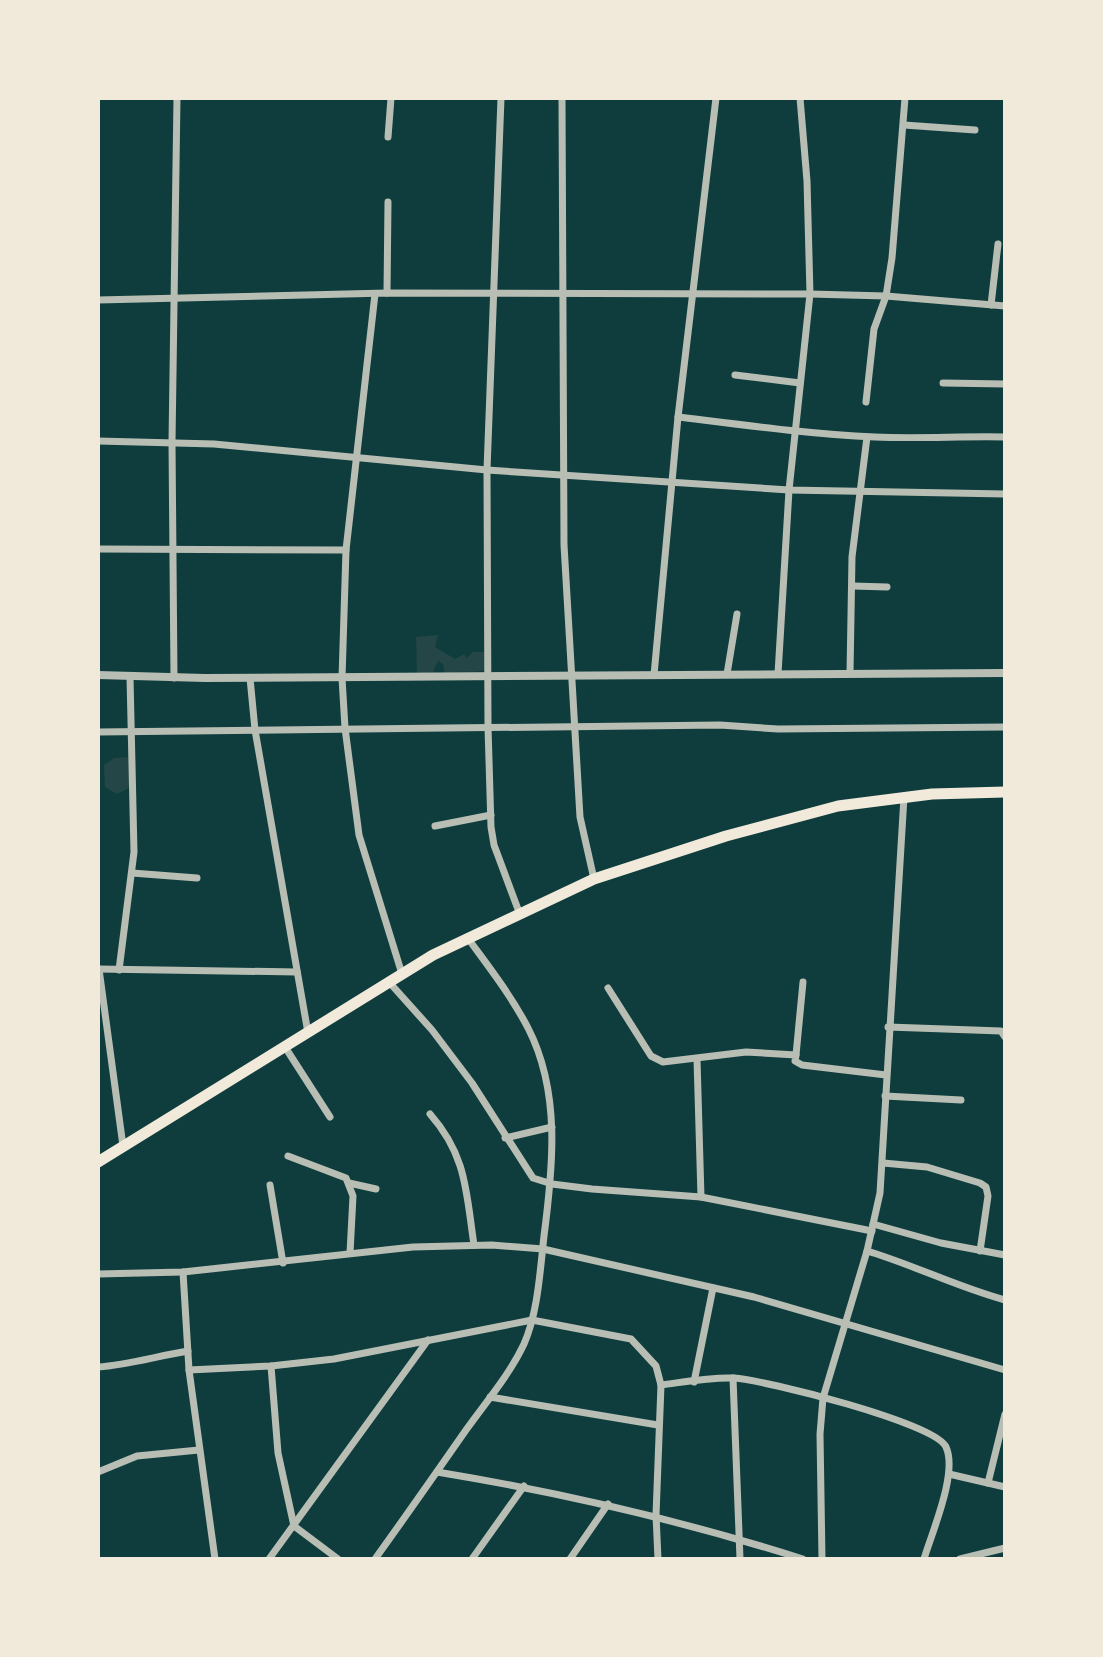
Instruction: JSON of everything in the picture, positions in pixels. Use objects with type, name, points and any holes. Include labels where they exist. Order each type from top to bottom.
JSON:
[{"type":"highway","points":[[98,1162],[402,974],[467,937],[594,879],[658,856],[838,806],[904,797],[1005,792]]},
{"type":"street","points":[[174,678],[172,442],[177,98]]},
{"type":"street","points":[[388,137],[391,98]]},
{"type":"street","points":[[501,98],[487,470],[488,727],[494,845],[519,912]]},
{"type":"street","points":[[562,98],[564,545],[580,817],[594,879]]},
{"type":"street","points":[[654,675],[671,481],[716,98]]},
{"type":"street","points":[[778,674],[789,490],[810,294],[800,98]]},
{"type":"street","points":[[866,402],[874,329],[886,296],[905,98]]},
{"type":"street","points":[[904,125],[975,130]]},
{"type":"street","points":[[387,293],[388,202]]},
{"type":"street","points":[[991,305],[998,244]]},
{"type":"street","points":[[98,300],[387,293],[810,294],[886,296],[1005,306]]},
{"type":"street","points":[[375,294],[346,550],[342,678],[359,835],[402,974]]},
{"type":"street","points":[[735,375],[800,383]]},
{"type":"street","points":[[943,383],[1005,384]]},
{"type":"street","points":[[678,417],[867,437],[1005,437]]},
{"type":"street","points":[[850,673],[852,557],[867,437]]},
{"type":"street","points":[[98,441],[241,446],[487,470],[789,490],[1005,494]]},
{"type":"street","points":[[98,549],[346,550]]},
{"type":"street","points":[[853,586],[887,587]]},
{"type":"street","points":[[727,674],[737,614]]},
{"type":"street","points":[[98,675],[342,678],[1005,673]]},
{"type":"street","points":[[119,970],[132,873],[130,677]]},
{"type":"street","points":[[250,678],[255,730],[308,1033]]},
{"type":"street","points":[[98,732],[720,725],[778,729],[1005,727]]},
{"type":"street","points":[[822,1559],[820,1434],[823,1398],[867,1251],[883,1163],[888,1027],[904,797]]},
{"type":"street","points":[[435,826],[491,815]]},
{"type":"street","points":[[132,873],[197,878]]},
{"type":"street","points":[[375,1559],[490,1397],[524,1343],[532,1320],[543,1249],[552,1184],[552,1127],[545,1074],[528,1027],[506,990],[467,937]]},
{"type":"street","points":[[123,1146],[99,969],[297,972]]},
{"type":"street","points":[[389,982],[432,1030],[472,1083],[533,1178],[552,1184],[592,1189],[701,1197],[1005,1255]]},
{"type":"street","points":[[803,982],[795,1061],[802,1065],[886,1075]]},
{"type":"street","points":[[608,988],[651,1056],[670,1063],[758,1052],[796,1055]]},
{"type":"street","points":[[888,1027],[1001,1031],[1005,1037]]},
{"type":"street","points":[[285,1047],[330,1117]]},
{"type":"street","points":[[697,1059],[701,1197]]},
{"type":"street","points":[[885,1096],[961,1100]]},
{"type":"street","points":[[430,1114],[451,1138],[457,1151],[474,1245]]},
{"type":"street","points":[[505,1138],[552,1127]]},
{"type":"street","points":[[288,1156],[346,1178],[353,1196],[350,1253]]},
{"type":"street","points":[[883,1163],[927,1167],[986,1187],[988,1196],[980,1251]]},
{"type":"street","points":[[349,1183],[376,1189]]},
{"type":"street","points":[[270,1185],[283,1263]]},
{"type":"street","points":[[98,1274],[183,1272],[350,1253],[474,1245],[543,1249],[713,1288],[1005,1370]]},
{"type":"street","points":[[867,1251],[969,1290],[1005,1300]]},
{"type":"street","points":[[183,1272],[189,1370],[215,1559]]},
{"type":"street","points":[[694,1382],[713,1288]]},
{"type":"street","points":[[189,1370],[334,1359],[532,1320],[631,1339],[656,1366],[661,1385],[656,1515],[658,1559]]},
{"type":"street","points":[[269,1559],[428,1340]]},
{"type":"street","points":[[98,1367],[125,1365],[188,1351]]},
{"type":"street","points":[[271,1366],[278,1453],[294,1526],[338,1559]]},
{"type":"street","points":[[661,1385],[733,1378],[790,1387],[937,1436],[945,1443],[948,1452],[949,1474],[924,1559]]},
{"type":"street","points":[[733,1378],[740,1559]]},
{"type":"street","points":[[490,1397],[658,1425]]},
{"type":"street","points":[[988,1483],[1005,1414]]},
{"type":"street","points":[[98,1472],[137,1456],[199,1450]]},
{"type":"street","points":[[437,1472],[524,1486],[656,1515],[803,1559]]},
{"type":"street","points":[[949,1474],[1005,1487]]},
{"type":"street","points":[[472,1559],[524,1486]]},
{"type":"street","points":[[570,1559],[608,1504]]},
{"type":"street","points":[[960,1559],[1005,1548]]},
{"type":"shaded area","points":[[438,635],[435,647],[455,659],[464,654],[467,658],[473,652],[484,652],[485,670],[445,675],[443,664],[438,661],[432,674],[417,674],[416,637]]},
{"type":"shaded area","points":[[131,757],[129,788],[117,794],[105,787],[104,765],[114,758]]}]
